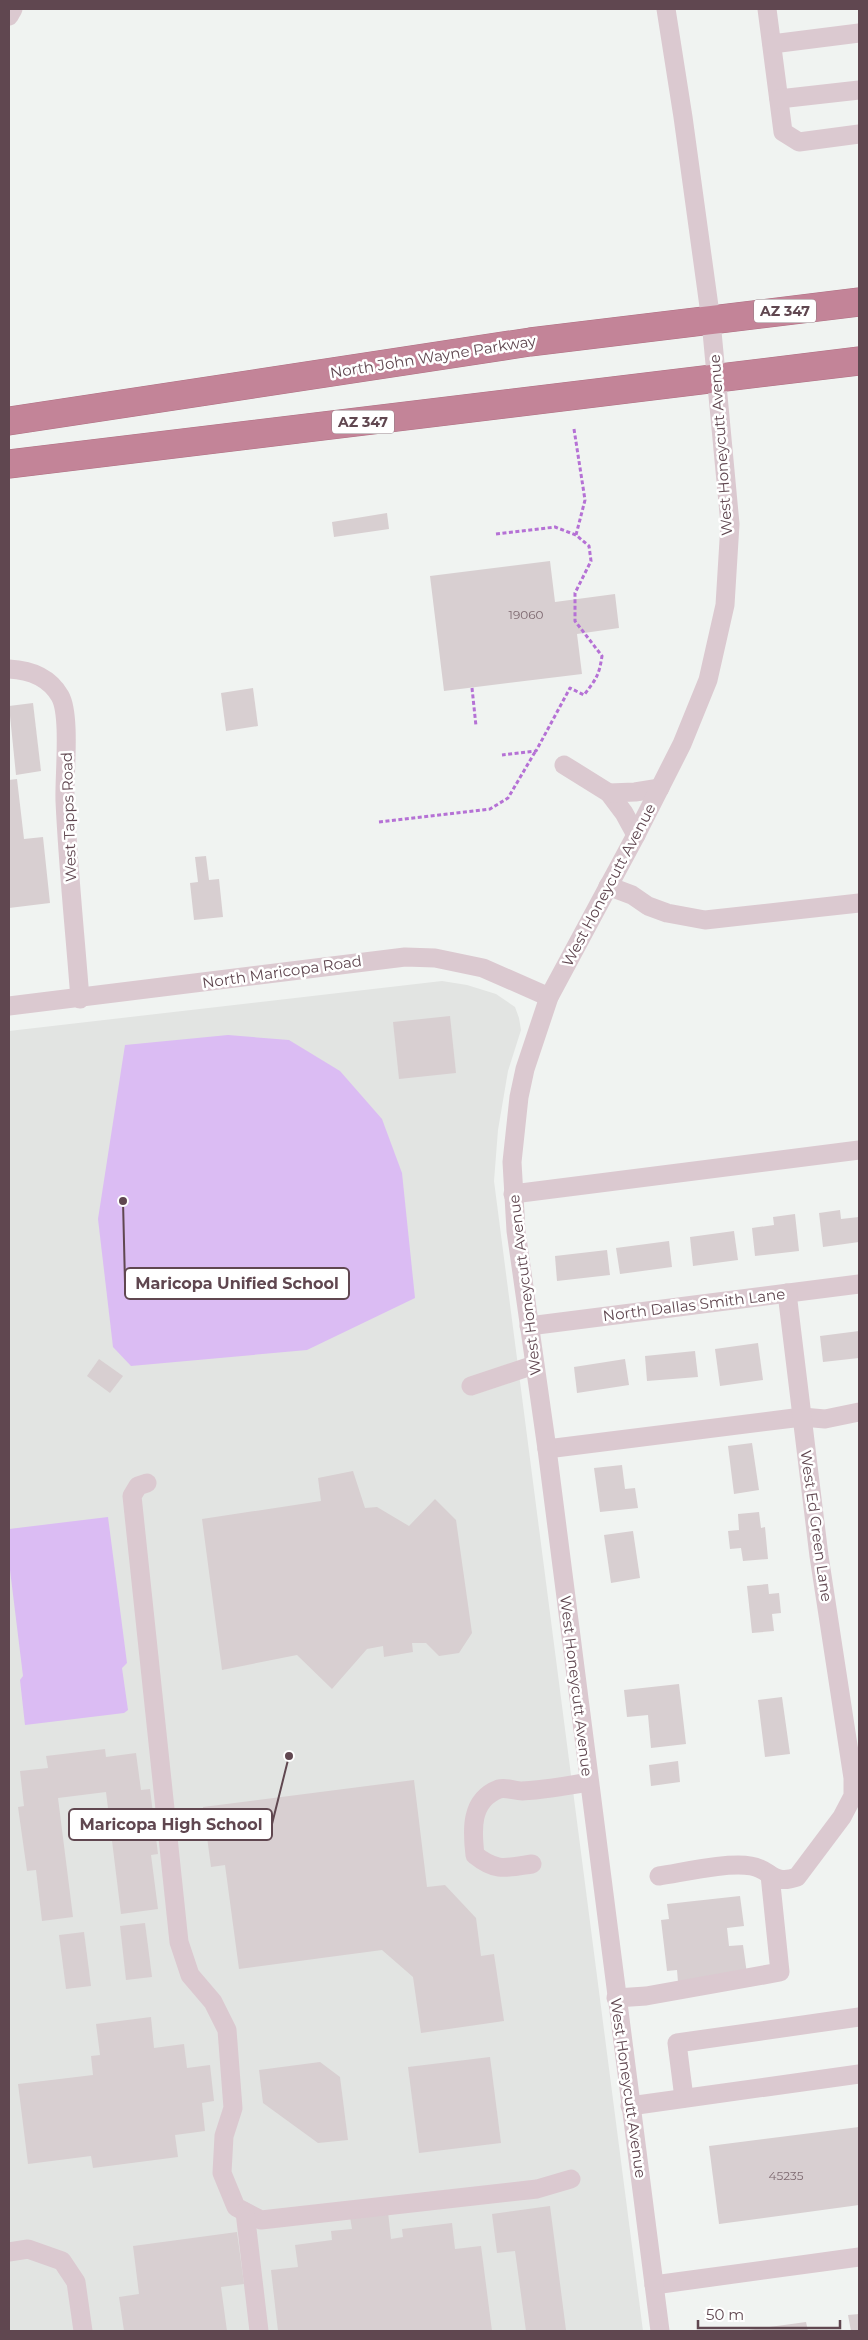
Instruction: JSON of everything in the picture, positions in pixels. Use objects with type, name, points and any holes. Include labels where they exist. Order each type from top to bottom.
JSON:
[{"type":"highway","name":"North John Wayne Parkway","points":[[9,421],[530,342],[859,302]]},
{"type":"highway","name":"AZ 347","points":[[9,464],[859,361]]},
{"type":"street","points":[[9,16],[13,9]]},
{"type":"street","name":"West Honeycutt Avenue","points":[[660,2331],[588,1782],[547,1449],[516,1231],[512,1162],[519,1098],[525,1069],[549,997],[636,835],[682,744],[708,680],[725,605],[730,524],[711,321],[666,9]]},
{"type":"street","points":[[767,9],[783,132],[799,142],[859,134]]},
{"type":"street","points":[[772,44],[859,33]]},
{"type":"street","points":[[779,99],[859,90]]},
{"type":"street","name":"West Tapps Road","points":[[9,669],[24,670],[47,679],[61,697],[66,723],[65,801],[80,999]]},
{"type":"street","points":[[564,765],[609,793],[624,813],[636,835]]},
{"type":"street","points":[[609,793],[635,792],[660,788]]},
{"type":"street","points":[[608,886],[632,895],[648,906],[667,913],[705,920],[859,903]]},
{"type":"street","name":"North Maricopa Road","points":[[9,1006],[80,999],[405,956],[435,958],[483,968],[549,997]]},
{"type":"street","points":[[514,1194],[859,1150]]},
{"type":"street","name":"North Dallas Smith Lane","points":[[529,1326],[859,1284]]},
{"type":"street","name":"West Ed Green Lane","points":[[659,1876],[737,1866],[753,1866],[786,1881],[797,1877],[842,1817],[853,1796],[853,1778],[819,1556],[787,1293]]},
{"type":"street","points":[[471,1386],[534,1364]]},
{"type":"street","points":[[547,1449],[802,1417],[825,1419],[859,1412]]},
{"type":"street","points":[[147,1483],[138,1486],[132,1496],[179,1942],[190,1975],[213,2002],[227,2030],[233,2108],[224,2136],[222,2173],[236,2208],[261,2220],[537,2189],[571,2179]]},
{"type":"street","points":[[532,1864],[509,1868],[489,1866],[475,1855],[472,1830],[476,1810],[483,1799],[500,1789],[522,1791],[588,1782]]},
{"type":"street","points":[[616,1998],[646,1996],[780,1972],[770,1875]]},
{"type":"street","points":[[684,2098],[677,2043],[859,2017]]},
{"type":"street","points":[[630,2106],[859,2074]]},
{"type":"street","points":[[245,2212],[259,2331]]},
{"type":"street","points":[[9,2252],[28,2249],[62,2261],[76,2282],[83,2331]]},
{"type":"street","points":[[654,2285],[859,2258]]},
{"type":"path","points":[[574,429],[585,500],[576,536]]},
{"type":"path","points":[[379,822],[490,809],[508,798],[570,688],[584,695],[600,674],[602,656],[575,621],[575,593],[591,561],[589,546],[576,536],[555,527],[496,534]]},
{"type":"path","points":[[472,688],[476,726]]},
{"type":"path","points":[[502,755],[536,751]]},
{"type":"shaded area","points":[[442,981],[467,985],[496,994],[515,1007],[521,1030],[508,1071],[498,1130],[494,1181],[643,2331],[9,2331],[9,1031]]},
{"type":"shaded area","points":[[228,1035],[289,1040],[340,1071],[382,1119],[402,1173],[415,1298],[307,1350],[131,1366],[113,1347],[98,1219],[125,1045]]},
{"type":"shaded area","points":[[108,1517],[127,1663],[122,1668],[128,1710],[124,1713],[25,1725],[20,1680],[23,1676],[9,1562],[9,1529]]},
{"type":"building","points":[[387,513],[389,529],[334,537],[332,522]]},
{"type":"building","points":[[550,561],[555,602],[615,594],[619,628],[577,634],[582,674],[444,691],[430,576]]},
{"type":"building","points":[[253,688],[258,726],[226,731],[221,693]]},
{"type":"building","points":[[33,703],[41,771],[16,775],[9,706]]},
{"type":"building","points":[[17,779],[24,839],[43,837],[50,903],[9,908],[9,780]]},
{"type":"building","points":[[206,856],[209,880],[219,879],[223,917],[194,920],[190,883],[198,882],[195,857]]},
{"type":"building","points":[[450,1016],[456,1073],[399,1079],[393,1022]]},
{"type":"building","points":[[840,1210],[841,1219],[859,1217],[859,1242],[823,1247],[819,1213]]},
{"type":"building","points":[[795,1214],[799,1251],[755,1256],[752,1228],[774,1225],[773,1217]]},
{"type":"building","points":[[734,1231],[738,1260],[693,1266],[690,1237]]},
{"type":"building","points":[[669,1241],[672,1267],[620,1274],[616,1248]]},
{"type":"building","points":[[607,1250],[610,1275],[557,1281],[555,1256]]},
{"type":"building","points":[[859,1331],[859,1358],[823,1362],[820,1336]]},
{"type":"building","points":[[758,1343],[763,1380],[720,1386],[715,1349]]},
{"type":"building","points":[[695,1351],[698,1377],[647,1381],[645,1356]]},
{"type":"building","points":[[99,1359],[123,1376],[110,1393],[87,1376]]},
{"type":"building","points":[[625,1359],[629,1385],[577,1393],[574,1367]]},
{"type":"building","points":[[752,1443],[759,1490],[734,1494],[728,1446]]},
{"type":"building","points":[[622,1465],[625,1489],[635,1488],[638,1508],[600,1512],[594,1468]]},
{"type":"building","points":[[353,1471],[365,1508],[377,1507],[409,1526],[435,1499],[456,1520],[472,1633],[459,1653],[439,1656],[426,1643],[412,1643],[413,1652],[384,1657],[383,1646],[367,1649],[332,1689],[297,1655],[222,1670],[202,1519],[321,1501],[318,1478]]},
{"type":"building","points":[[759,1512],[761,1528],[765,1527],[768,1559],[743,1561],[741,1548],[730,1549],[728,1531],[739,1530],[738,1514]]},
{"type":"building","points":[[633,1531],[640,1578],[611,1583],[604,1535]]},
{"type":"building","points":[[768,1584],[769,1594],[779,1593],[781,1613],[772,1614],[774,1631],[752,1633],[747,1586]]},
{"type":"building","points":[[679,1684],[686,1744],[651,1748],[648,1715],[627,1717],[624,1690]]},
{"type":"building","points":[[782,1697],[790,1754],[765,1757],[758,1700]]},
{"type":"building","points":[[105,1749],[106,1757],[136,1753],[141,1790],[150,1789],[158,1854],[151,1855],[158,1909],[121,1914],[106,1792],[58,1798],[73,1917],[42,1921],[36,1870],[27,1871],[18,1807],[24,1806],[20,1771],[48,1768],[46,1756]]},
{"type":"building","points":[[678,1761],[680,1782],[651,1786],[649,1765]]},
{"type":"building","points":[[414,1780],[427,1887],[445,1885],[476,1918],[481,1956],[494,1954],[504,2021],[421,2033],[413,1977],[382,1950],[239,1969],[225,1865],[211,1867],[203,1807]]},
{"type":"building","points":[[740,1896],[744,1926],[727,1928],[729,1946],[743,1945],[747,1974],[678,1982],[677,1970],[667,1971],[661,1920],[669,1919],[667,1904]]},
{"type":"building","points":[[145,1923],[152,1977],[126,1980],[120,1926]]},
{"type":"building","points":[[84,1932],[91,1986],[66,1989],[59,1935]]},
{"type":"building","points":[[151,2017],[154,2048],[184,2044],[187,2068],[210,2065],[214,2101],[202,2103],[205,2131],[175,2135],[178,2157],[93,2168],[91,2156],[28,2164],[18,2084],[93,2075],[91,2056],[100,2055],[96,2024]]},
{"type":"building","points":[[490,2057],[501,2143],[419,2153],[408,2067]]},
{"type":"building","points":[[320,2062],[340,2077],[348,2140],[318,2143],[263,2103],[259,2070]]},
{"type":"building","points":[[859,2127],[859,2205],[719,2224],[709,2146]]},
{"type":"building","points":[[550,2206],[566,2330],[526,2331],[515,2251],[497,2253],[492,2214]]},
{"type":"building","points":[[388,2212],[391,2239],[403,2237],[402,2229],[452,2223],[455,2249],[481,2246],[492,2331],[278,2331],[271,2270],[298,2267],[295,2245],[332,2240],[331,2231],[352,2229],[350,2217]]},
{"type":"building","points":[[237,2232],[244,2284],[221,2287],[227,2331],[124,2331],[119,2297],[139,2294],[133,2246]]},
{"type":"building","points":[[859,2314],[859,2331],[851,2331],[848,2315]]},
{"type":"building","points":[[806,2322],[808,2331],[748,2331],[748,2330]]},
{"type":"place","name":"Maricopa Unified School","points":[[123,1201]]},
{"type":"place","name":"Maricopa High School","points":[[289,1756]]}]
